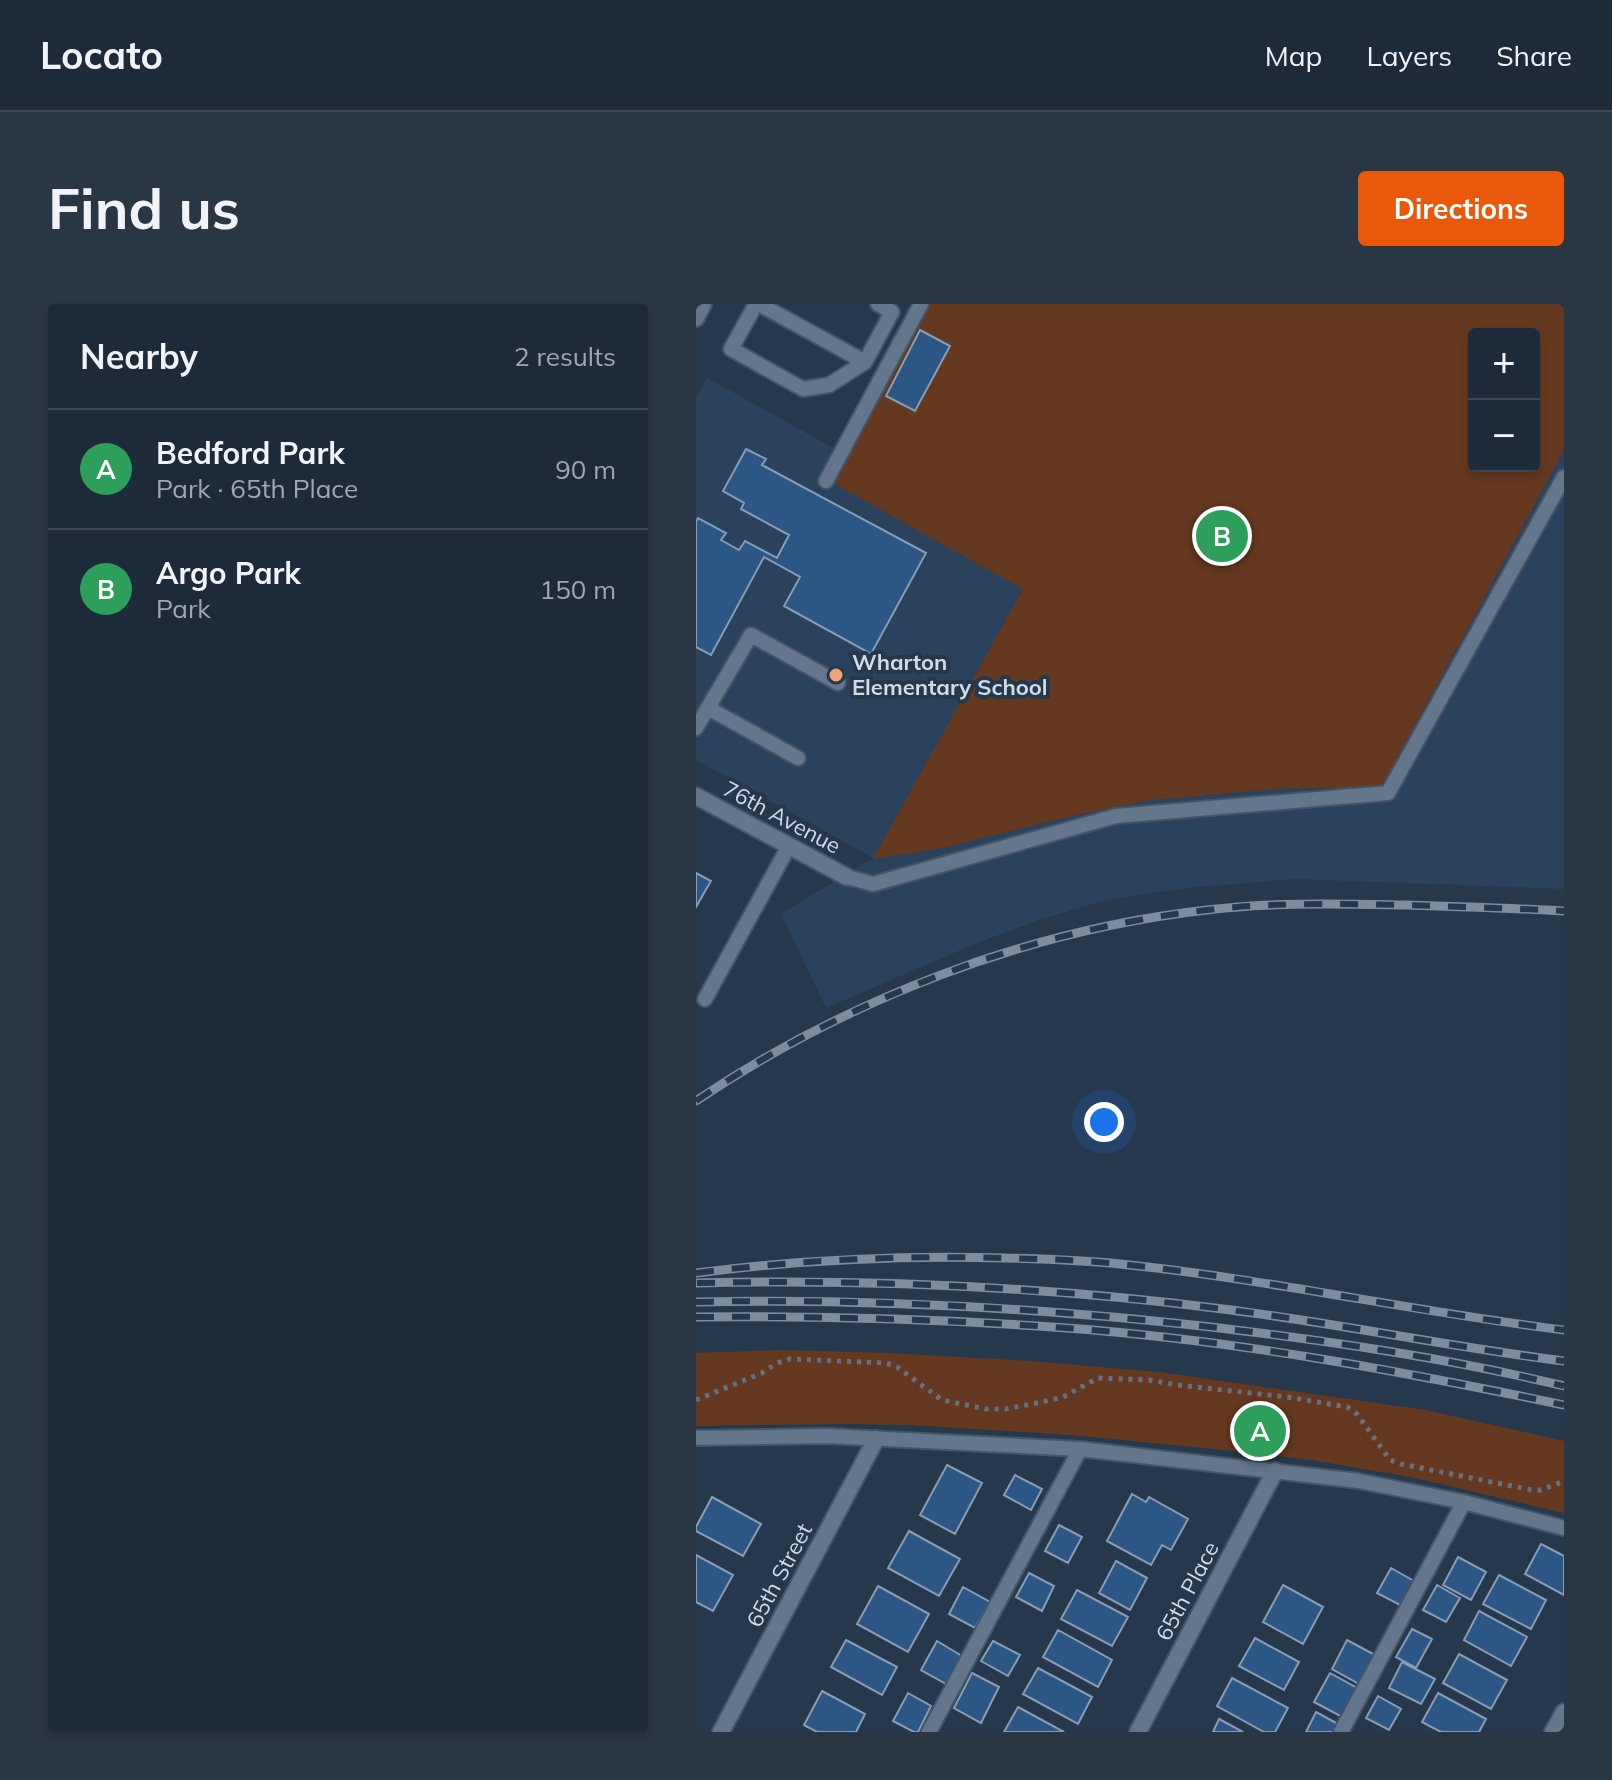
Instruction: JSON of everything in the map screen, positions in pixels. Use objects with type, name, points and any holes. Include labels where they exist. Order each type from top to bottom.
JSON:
[{"type":"street","points":[[696,318],[703,304]]},
{"type":"street","name":"76th Avenue","points":[[696,796],[847,877]]},
{"type":"street","name":"65th Street","points":[[721,1732],[876,1439]]},
{"type":"street","name":"65th Place","points":[[1138,1732],[1275,1471]]},
{"type":"street","points":[[1553,1732],[1564,1712]]},
{"type":"lane","points":[[865,362],[758,304],[731,349],[803,389],[829,385],[865,362],[892,312],[878,304]]},
{"type":"lane","points":[[826,481],[921,304]]},
{"type":"lane","points":[[847,877],[873,884],[1116,816],[1388,793],[1564,477]]},
{"type":"lane","points":[[696,728],[751,635],[838,683]]},
{"type":"lane","points":[[708,708],[798,758]]},
{"type":"lane","points":[[705,999],[789,846]]},
{"type":"lane","points":[[696,1438],[827,1436],[1080,1449],[1359,1481],[1464,1502],[1564,1528]]},
{"type":"lane","points":[[929,1732],[1080,1449]]},
{"type":"lane","points":[[1341,1732],[1464,1502]]},
{"type":"path","points":[[696,1400],[790,1359],[886,1363],[897,1367],[942,1400],[986,1409],[1024,1406],[1063,1397],[1098,1378],[1149,1380],[1347,1407],[1357,1414],[1390,1460],[1401,1464],[1532,1490],[1541,1490],[1564,1481]]},
{"type":"shaded area","points":[[928,304],[1564,304],[1564,450],[1381,788],[1289,788],[1151,800],[942,848],[873,859],[1023,589],[831,482]]},
{"type":"shaded area","points":[[1564,304],[1564,889],[1296,879],[1145,894],[1103,901],[1038,920],[826,1008],[781,914],[873,858],[696,760],[696,397],[707,378],[846,455]]},
{"type":"shaded area","points":[[781,1350],[1030,1361],[1159,1372],[1425,1410],[1564,1441],[1564,1513],[1415,1478],[1312,1460],[1224,1450],[1071,1435],[910,1425],[696,1426],[696,1353]]},
{"type":"building","points":[[920,330],[950,346],[915,411],[886,396]]},
{"type":"building","points":[[746,449],[766,459],[762,465],[926,553],[871,654],[784,606],[800,577],[764,557],[711,655],[696,647],[698,518],[726,533],[721,540],[739,550],[745,541],[777,558],[789,535],[741,509],[744,503],[723,491]]},
{"type":"building","points":[[696,873],[711,881],[696,907]]},
{"type":"building","points":[[947,1465],[982,1483],[955,1534],[920,1515]]},
{"type":"building","points":[[1015,1475],[1042,1489],[1031,1510],[1004,1495]]},
{"type":"building","points":[[1132,1494],[1146,1502],[1149,1497],[1188,1519],[1171,1550],[1162,1545],[1151,1565],[1107,1541]]},
{"type":"building","points":[[712,1497],[761,1524],[743,1556],[696,1531]]},
{"type":"building","points":[[1059,1525],[1082,1537],[1068,1563],[1045,1551]]},
{"type":"building","points":[[909,1531],[960,1559],[939,1596],[888,1568]]},
{"type":"building","points":[[1541,1544],[1564,1556],[1564,1595],[1525,1574]]},
{"type":"building","points":[[696,1555],[733,1575],[713,1611],[696,1602]]},
{"type":"building","points":[[1458,1557],[1486,1572],[1471,1600],[1443,1585]]},
{"type":"building","points":[[1116,1561],[1147,1578],[1130,1610],[1099,1593]]},
{"type":"building","points":[[1391,1568],[1414,1581],[1400,1605],[1377,1593]]},
{"type":"building","points":[[1029,1573],[1054,1586],[1042,1611],[1016,1597]]},
{"type":"building","points":[[1499,1575],[1546,1600],[1531,1629],[1483,1604]]},
{"type":"building","points":[[1283,1585],[1323,1607],[1303,1644],[1263,1622]]},
{"type":"building","points":[[1437,1585],[1460,1598],[1446,1622],[1423,1610]]},
{"type":"building","points":[[878,1586],[929,1614],[908,1652],[857,1624]]},
{"type":"building","points":[[963,1587],[990,1602],[975,1628],[949,1614]]},
{"type":"building","points":[[1077,1590],[1128,1617],[1112,1646],[1061,1619]]},
{"type":"building","points":[[1479,1611],[1527,1637],[1511,1666],[1464,1640]]},
{"type":"building","points":[[1412,1629],[1432,1639],[1416,1668],[1396,1657]]},
{"type":"building","points":[[1058,1630],[1112,1660],[1098,1687],[1043,1657]]},
{"type":"building","points":[[1255,1638],[1299,1662],[1284,1690],[1239,1666]]},
{"type":"building","points":[[846,1640],[897,1667],[882,1695],[831,1667]]},
{"type":"building","points":[[1347,1640],[1375,1655],[1359,1684],[1332,1669]]},
{"type":"building","points":[[937,1641],[962,1656],[946,1684],[921,1670]]},
{"type":"building","points":[[993,1641],[1020,1655],[1008,1676],[981,1661]]},
{"type":"building","points":[[1459,1654],[1507,1680],[1491,1709],[1443,1683]]},
{"type":"building","points":[[1402,1662],[1435,1679],[1421,1704],[1389,1688]]},
{"type":"building","points":[[1038,1668],[1092,1697],[1078,1724],[1023,1694]]},
{"type":"building","points":[[972,1673],[999,1687],[981,1723],[954,1708]]},
{"type":"building","points":[[1330,1673],[1357,1688],[1342,1717],[1314,1702]]},
{"type":"building","points":[[1232,1678],[1288,1708],[1275,1732],[1264,1732],[1217,1706]]},
{"type":"building","points":[[822,1691],[865,1714],[856,1732],[817,1732],[804,1725]]},
{"type":"building","points":[[908,1693],[931,1706],[918,1732],[893,1721]]},
{"type":"building","points":[[1438,1693],[1486,1719],[1479,1732],[1441,1732],[1422,1722]]},
{"type":"building","points":[[1378,1696],[1401,1709],[1389,1730],[1366,1718]]},
{"type":"building","points":[[1018,1707],[1064,1732],[1004,1732]]},
{"type":"building","points":[[1316,1712],[1338,1724],[1334,1732],[1306,1732]]},
{"type":"building","points":[[1219,1719],[1243,1732],[1213,1732]]},
{"type":"railway","points":[[696,1101],[814,1031],[876,1001],[940,975],[1072,934],[1140,920],[1257,906],[1407,905],[1564,911]]},
{"type":"railway","points":[[696,1273],[889,1258],[1048,1259],[1176,1270],[1564,1330]]},
{"type":"railway","points":[[697,1283],[829,1282],[961,1286],[1092,1295],[1266,1315],[1564,1361]]},
{"type":"railway","points":[[696,1302],[889,1303],[1147,1320],[1388,1351],[1564,1386]]},
{"type":"railway","points":[[696,1317],[927,1320],[1129,1333],[1316,1358],[1564,1405]]},
{"type":"place","name":"Argo Park","points":[[1222,536]]},
{"type":"place","name":"Wharton Elementary School","points":[[836,675]]},
{"type":"place","name":"Bedford Park","points":[[1260,1431]]}]
